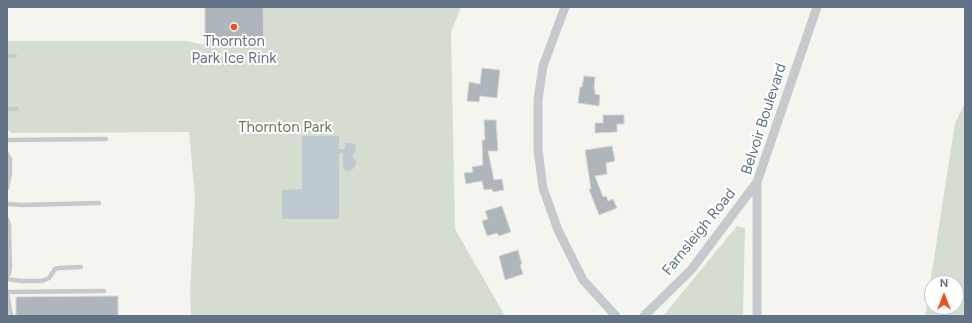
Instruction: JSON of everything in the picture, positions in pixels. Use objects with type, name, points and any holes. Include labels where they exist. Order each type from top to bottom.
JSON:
[{"type":"street","points":[[565,7],[543,66],[538,100],[538,150],[543,188],[558,230],[583,280],[616,316]]},
{"type":"street","name":"Belvoir Boulevard","points":[[757,316],[757,182],[817,7]]},
{"type":"street","name":"Farnsleigh Road","points":[[644,316],[691,270],[757,182]]},
{"type":"lane","points":[[7,56],[15,56]]},
{"type":"lane","points":[[7,109],[16,109]]},
{"type":"lane","points":[[7,140],[106,139]]},
{"type":"lane","points":[[7,154],[10,159],[10,173],[7,188]]},
{"type":"lane","points":[[7,204],[99,203]]},
{"type":"lane","points":[[7,219],[9,225],[10,268],[7,277],[21,281],[42,281],[49,278],[55,269],[81,267]]},
{"type":"lane","points":[[11,316],[7,292],[104,292]]},
{"type":"green space","name":"Thornton Park","points":[[207,7],[461,7],[451,32],[455,229],[505,316],[191,316],[190,293],[195,196],[189,132],[12,133],[7,130],[7,41],[187,41],[205,45]]},
{"type":"green space","points":[[965,103],[965,316],[925,316],[964,315],[964,275],[931,275],[955,123]]},
{"type":"green space","points":[[737,226],[745,228],[743,316],[663,316]]},
{"type":"shaded area","points":[[302,136],[339,136],[339,149],[345,149],[345,143],[355,145],[356,150],[352,157],[356,161],[356,165],[352,170],[347,171],[343,168],[343,153],[339,153],[339,219],[282,219],[282,190],[302,189]]},
{"type":"building","name":"Thornton Park Ice Rink","points":[[205,7],[263,7],[264,47],[205,48]]},
{"type":"building","points":[[482,68],[500,70],[497,98],[480,96],[479,102],[467,101],[469,82],[480,84]]},
{"type":"building","points":[[584,76],[595,77],[594,89],[595,94],[600,95],[599,106],[578,103],[580,87],[582,87]]},
{"type":"building","points":[[603,115],[624,115],[624,124],[617,124],[617,132],[595,133],[595,123],[603,123]]},
{"type":"building","points":[[484,120],[496,120],[498,151],[488,151],[494,180],[502,179],[504,190],[493,192],[492,189],[484,190],[482,181],[466,184],[464,173],[473,172],[472,167],[483,165],[482,140],[485,140]]},
{"type":"building","points":[[612,146],[615,161],[606,163],[607,174],[595,176],[603,197],[606,196],[608,201],[613,199],[617,208],[599,215],[589,189],[591,189],[585,150]]},
{"type":"building","points":[[502,206],[511,232],[499,236],[497,233],[487,236],[482,221],[488,219],[485,211]]},
{"type":"building","points":[[518,250],[523,274],[505,280],[499,256]]},
{"type":"building","points":[[118,296],[118,316],[16,316],[16,297]]},
{"type":"place","name":"Thornton Park Ice Rink","points":[[234,27]]}]
